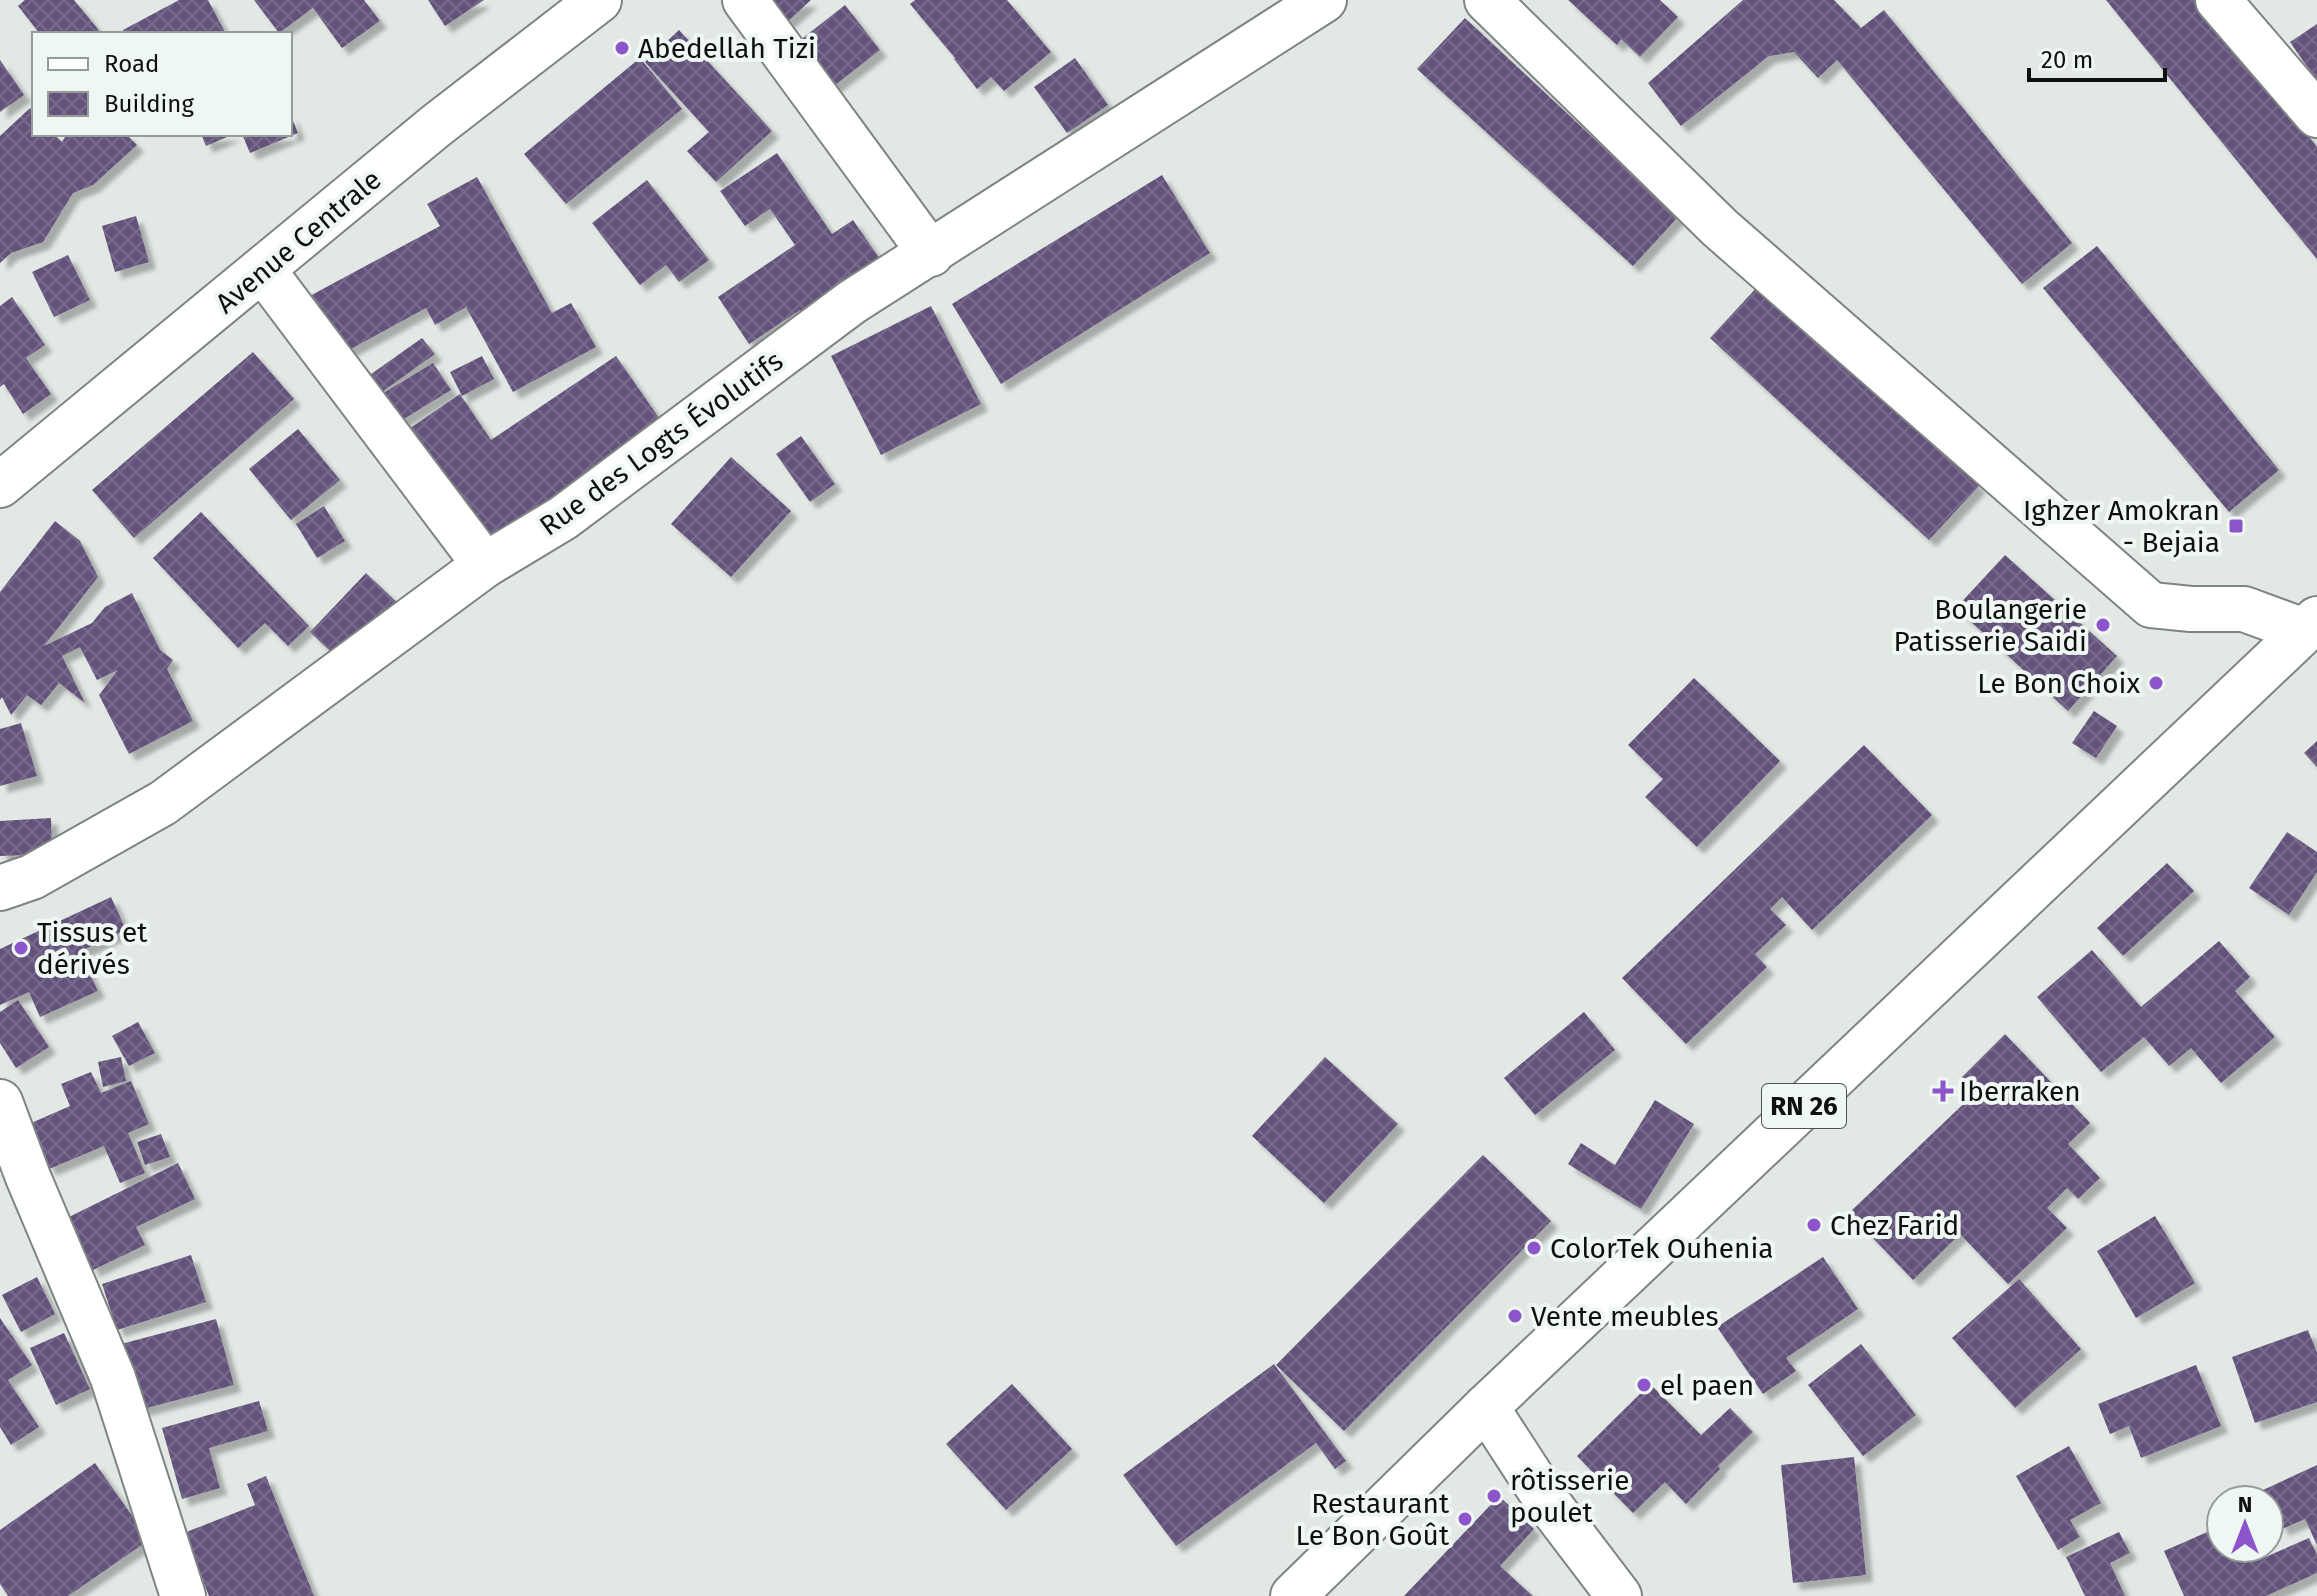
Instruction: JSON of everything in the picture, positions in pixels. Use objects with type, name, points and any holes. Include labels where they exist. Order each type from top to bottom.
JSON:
[{"type":"street","name":"Avenue Centrale","points":[[0,485],[437,125],[599,0]]},
{"type":"street","points":[[745,0],[931,254]]},
{"type":"street","name":"Rue des Logts Évolutifs","points":[[0,888],[32,877],[163,803],[485,565],[563,518],[852,302],[1324,0]]},
{"type":"street","points":[[1487,0],[1720,228],[2151,605],[2244,609],[2310,625]]},
{"type":"street","points":[[2218,0],[2317,115]]},
{"type":"street","points":[[263,270],[485,565]]},
{"type":"street","name":"RN 26","points":[[1293,1596],[1486,1407],[2310,625]]},
{"type":"street","points":[[0,1102],[28,1177],[113,1378],[183,1596]]},
{"type":"street","points":[[1486,1407],[1549,1504],[1619,1596]]},
{"type":"building","points":[[25,0],[74,0],[100,32],[38,32],[18,6]]},
{"type":"building","points":[[179,0],[208,0],[225,32],[124,32]]},
{"type":"building","points":[[254,0],[364,0],[380,21],[342,48],[313,8],[278,32]]},
{"type":"building","points":[[428,0],[484,0],[445,26]]},
{"type":"building","points":[[767,0],[811,0],[787,22]]},
{"type":"building","points":[[915,0],[1007,0],[1051,52],[1004,91],[991,77],[977,89],[910,4]]},
{"type":"building","points":[[1568,0],[1660,0],[1678,17],[1640,57],[1621,39],[1617,45]]},
{"type":"building","points":[[1743,0],[1834,0],[1861,28],[1884,10],[2072,243],[2022,284],[1837,60],[1818,78],[1794,52],[1769,56],[1681,126],[1648,83]]},
{"type":"building","points":[[2106,0],[2198,0],[2228,36],[2317,147],[2317,259]]},
{"type":"building","points":[[845,5],[880,50],[830,89],[794,45]]},
{"type":"building","points":[[1465,18],[1678,217],[1633,266],[1417,69]]},
{"type":"building","points":[[2317,24],[2317,81],[2290,42]]},
{"type":"building","points":[[679,30],[772,131],[716,182],[687,151],[709,132],[645,62]]},
{"type":"building","points":[[640,58],[682,109],[566,204],[524,154]]},
{"type":"building","points":[[1075,58],[1108,105],[1067,133],[1034,87]]},
{"type":"building","points":[[0,60],[24,95],[0,112]]},
{"type":"building","points":[[30,108],[32,136],[56,136],[62,142],[66,136],[128,136],[137,145],[93,185],[73,193],[43,242],[11,253],[0,263],[0,136]]},
{"type":"building","points":[[292,118],[298,133],[292,136]]},
{"type":"building","points":[[202,136],[229,136],[206,146]]},
{"type":"building","points":[[243,136],[291,136],[250,153]]},
{"type":"building","points":[[777,153],[832,234],[853,220],[884,265],[805,318],[800,310],[749,344],[718,297],[795,245],[770,209],[745,226],[720,191]]},
{"type":"building","points":[[1162,175],[1210,253],[1001,384],[952,304]]},
{"type":"building","points":[[477,177],[552,313],[571,303],[596,347],[513,392],[466,307],[435,325],[426,308],[338,356],[306,298],[440,226],[427,204]]},
{"type":"building","points":[[647,180],[709,260],[679,282],[666,265],[640,285],[592,223]]},
{"type":"building","points":[[136,216],[149,262],[115,272],[102,226]]},
{"type":"building","points":[[2097,246],[2279,470],[2229,512],[2043,288]]},
{"type":"building","points":[[68,255],[90,300],[54,317],[32,272]]},
{"type":"building","points":[[1759,285],[1979,486],[1929,540],[1710,338]]},
{"type":"building","points":[[12,297],[45,345],[26,358],[51,394],[23,414],[4,384],[0,387],[0,306]]},
{"type":"building","points":[[931,306],[981,404],[881,455],[831,356]]},
{"type":"building","points":[[422,338],[435,354],[379,394],[367,377]]},
{"type":"building","points":[[253,352],[294,399],[134,538],[92,490]]},
{"type":"building","points":[[482,356],[494,379],[462,396],[450,372]]},
{"type":"building","points":[[616,356],[666,428],[484,552],[403,433],[460,394],[491,440]]},
{"type":"building","points":[[433,363],[451,390],[394,425],[377,397]]},
{"type":"building","points":[[298,429],[340,480],[291,520],[249,469]]},
{"type":"building","points":[[801,436],[835,484],[810,502],[776,454]]},
{"type":"building","points":[[731,457],[791,511],[731,577],[671,524]]},
{"type":"building","points":[[324,506],[345,541],[317,558],[296,524]]},
{"type":"building","points":[[201,512],[309,626],[288,646],[265,623],[238,648],[153,558]]},
{"type":"building","points":[[55,521],[80,541],[98,577],[44,646],[92,623],[105,607],[132,593],[160,650],[173,660],[167,669],[193,721],[129,754],[99,695],[118,670],[97,680],[80,647],[62,656],[85,703],[59,683],[41,705],[27,695],[11,715],[2,697],[0,700],[0,592]]},
{"type":"building","points":[[2005,555],[2117,656],[2068,711],[1956,608]]},
{"type":"building","points":[[366,573],[403,608],[347,667],[310,632]]},
{"type":"building","points":[[1694,678],[1780,761],[1697,847],[1645,797],[1663,779],[1628,745]]},
{"type":"building","points":[[2094,711],[2117,726],[2096,758],[2072,743]]},
{"type":"building","points":[[21,723],[37,776],[0,786],[0,729]]},
{"type":"building","points":[[2317,741],[2317,767],[2304,753]]},
{"type":"building","points":[[1864,745],[1932,815],[1812,930],[1782,897],[1770,909],[1786,925],[1755,954],[1767,967],[1686,1044],[1622,978]]},
{"type":"building","points":[[51,818],[52,854],[0,856],[0,821]]},
{"type":"building","points":[[2287,832],[2317,852],[2317,872],[2289,915],[2249,888]]},
{"type":"building","points":[[2167,863],[2194,891],[2123,956],[2097,928]]},
{"type":"building","points":[[111,897],[126,930],[79,952],[98,991],[40,1017],[29,992],[0,1005],[0,949]]},
{"type":"building","points":[[2219,941],[2250,977],[2235,991],[2275,1037],[2221,1083],[2191,1048],[2169,1066],[2144,1037],[2101,1072],[2037,997],[2092,950],[2141,1007]]},
{"type":"building","points":[[18,1000],[49,1047],[16,1068],[0,1043],[0,1012]]},
{"type":"building","points":[[1584,1012],[1615,1050],[1535,1115],[1504,1078]]},
{"type":"building","points":[[138,1022],[155,1053],[129,1066],[112,1036]]},
{"type":"building","points":[[2005,1034],[2090,1123],[2068,1144],[2100,1178],[2078,1199],[2067,1188],[2047,1208],[2067,1228],[2008,1284],[1960,1234],[1913,1280],[1849,1213],[1976,1092],[1962,1077]]},
{"type":"building","points":[[121,1057],[126,1081],[103,1087],[98,1062]]},
{"type":"building","points":[[1325,1057],[1398,1124],[1324,1203],[1252,1136]]},
{"type":"building","points":[[91,1072],[101,1093],[131,1081],[149,1124],[128,1133],[145,1173],[120,1183],[104,1146],[49,1169],[29,1124],[70,1106],[61,1084]]},
{"type":"building","points":[[1655,1100],[1694,1124],[1641,1209],[1568,1164],[1581,1143],[1615,1165]]},
{"type":"building","points":[[161,1134],[170,1157],[145,1165],[137,1142]]},
{"type":"building","points":[[1483,1155],[1551,1221],[1344,1431],[1276,1365]]},
{"type":"building","points":[[178,1163],[195,1199],[136,1227],[145,1245],[93,1270],[67,1218]]},
{"type":"building","points":[[2155,1216],[2195,1283],[2136,1318],[2097,1251]]},
{"type":"building","points":[[191,1255],[206,1302],[117,1330],[102,1284]]},
{"type":"building","points":[[1823,1257],[1858,1309],[1786,1358],[1796,1371],[1763,1394],[1717,1327]]},
{"type":"building","points":[[37,1277],[55,1314],[21,1332],[2,1295]]},
{"type":"building","points":[[2019,1279],[2081,1349],[2015,1408],[1952,1338]]},
{"type":"building","points":[[0,1318],[32,1365],[8,1380],[39,1427],[11,1445],[0,1427]]},
{"type":"building","points":[[216,1319],[234,1385],[139,1410],[121,1344]]},
{"type":"building","points":[[2308,1330],[2317,1353],[2317,1402],[2255,1423],[2232,1357]]},
{"type":"building","points":[[64,1333],[90,1389],[56,1405],[30,1348]]},
{"type":"building","points":[[1861,1344],[1916,1415],[1863,1456],[1808,1385]]},
{"type":"building","points":[[1274,1364],[1346,1461],[1335,1469],[1316,1443],[1176,1546],[1123,1475]]},
{"type":"building","points":[[2196,1365],[2221,1426],[2141,1458],[2129,1426],[2110,1434],[2098,1404]]},
{"type":"building","points":[[1012,1384],[1072,1449],[1006,1510],[946,1444]]},
{"type":"building","points":[[1650,1384],[1701,1435],[1730,1408],[1753,1432],[1718,1466],[1720,1469],[1686,1504],[1665,1482],[1633,1513],[1577,1456]]},
{"type":"building","points":[[259,1401],[268,1431],[209,1448],[220,1488],[182,1499],[162,1428]]},
{"type":"building","points":[[2069,1446],[2101,1503],[2070,1520],[2080,1537],[2058,1550],[2016,1476]]},
{"type":"building","points":[[1854,1457],[1866,1575],[1793,1583],[1781,1465]]},
{"type":"building","points":[[95,1463],[149,1540],[68,1596],[8,1596],[0,1584],[0,1530]]},
{"type":"building","points":[[2317,1465],[2317,1545],[2305,1519],[2285,1528],[2285,1484],[2276,1484]]},
{"type":"building","points":[[266,1476],[314,1596],[209,1596],[184,1533],[255,1505],[247,1484]]},
{"type":"building","points":[[1499,1496],[1534,1529],[1500,1566],[1533,1596],[1404,1596]]},
{"type":"building","points":[[2119,1532],[2130,1553],[2110,1563],[2125,1596],[2085,1596],[2066,1557]]},
{"type":"building","points":[[2205,1533],[2205,1564],[2285,1564],[2285,1548],[2309,1538],[2317,1555],[2317,1573],[2266,1596],[2184,1596],[2164,1551]]},
{"type":"place","name":"Abedellah Tizi","points":[[622,48]]},
{"type":"place","name":"Ighzer Amokran - Bejaia","points":[[2236,526]]},
{"type":"place","name":"Boulangerie Patisserie Saidi","points":[[2103,625]]},
{"type":"place","name":"Le Bon Choix","points":[[2156,683]]},
{"type":"place","name":"Tissus et dérivés","points":[[21,948]]},
{"type":"place","name":"Iberraken","points":[[1943,1091]]},
{"type":"place","name":"Chez Farid","points":[[1814,1225]]},
{"type":"place","name":"ColorTek Ouhenia","points":[[1534,1248]]},
{"type":"place","name":"Vente meubles","points":[[1515,1316]]},
{"type":"place","name":"el paen","points":[[1644,1385]]},
{"type":"place","name":"rôtisserie poulet","points":[[1494,1496]]},
{"type":"place","name":"Restaurant Le Bon Goût","points":[[1465,1519]]}]
